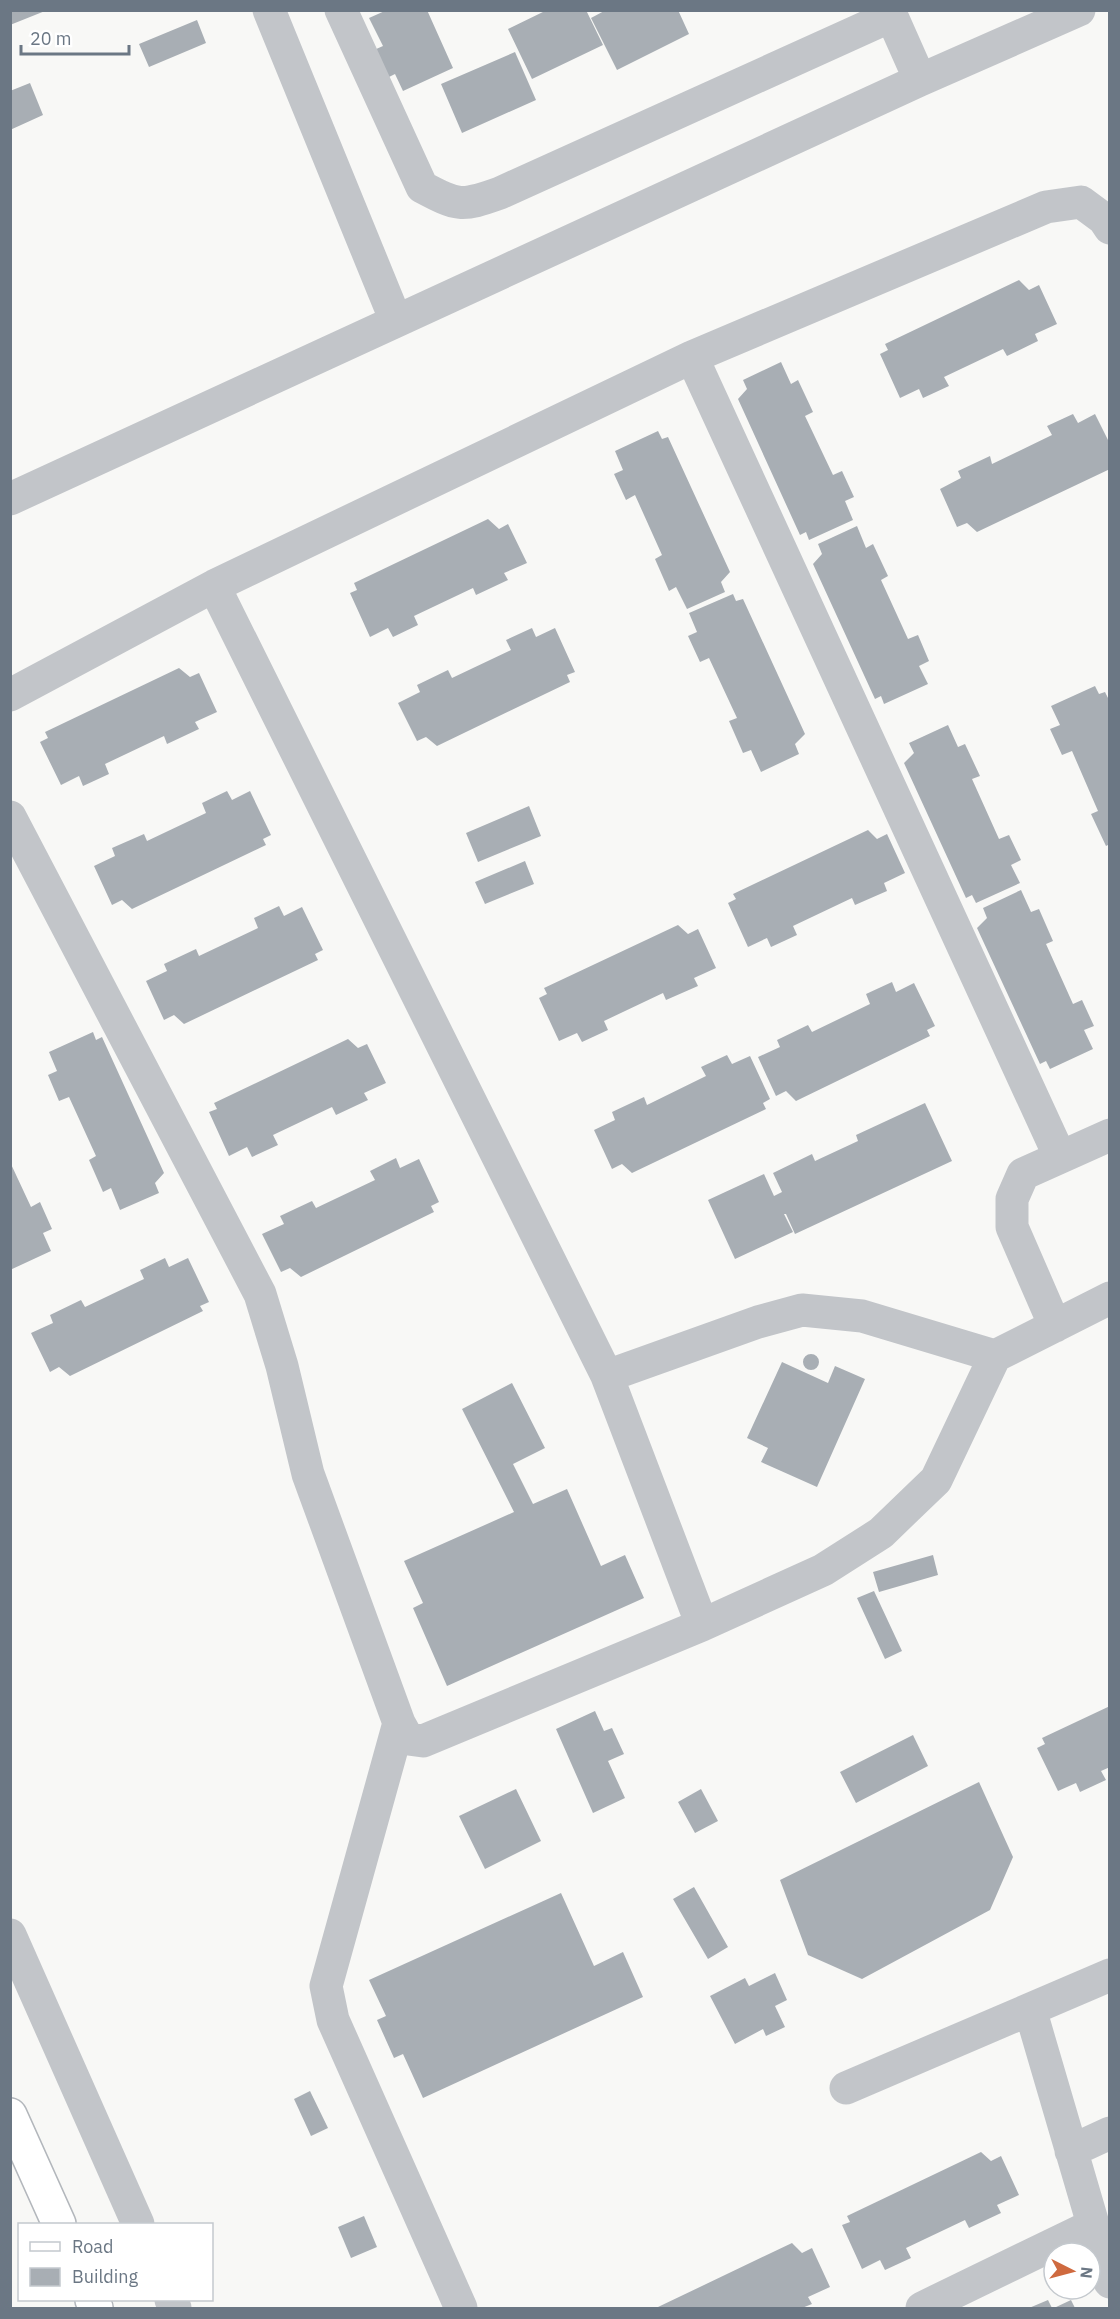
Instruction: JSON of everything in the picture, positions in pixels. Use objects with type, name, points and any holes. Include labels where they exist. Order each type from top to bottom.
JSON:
[{"type":"street","points":[[269,10],[396,321]]},
{"type":"street","points":[[341,10],[422,187],[450,201],[471,203],[511,188],[890,13],[920,80]]},
{"type":"street","points":[[10,499],[920,80],[1079,10]]},
{"type":"street","points":[[10,695],[214,586],[692,357],[1046,207],[1081,202],[1104,219],[1110,228]]},
{"type":"street","points":[[692,357],[1060,1157]]},
{"type":"street","points":[[214,586],[607,1376],[702,1625]]},
{"type":"street","points":[[10,816],[260,1294],[282,1366],[308,1474],[399,1723],[408,1739],[423,1741],[702,1625],[823,1570],[881,1533],[936,1480],[995,1356],[1110,1298]]},
{"type":"street","points":[[1055,1326],[1012,1227],[1012,1199],[1023,1174],[1110,1135]]},
{"type":"street","points":[[607,1376],[758,1322],[802,1311],[862,1316],[995,1356]]},
{"type":"street","points":[[399,1723],[326,1986],[333,2020],[460,2308]]},
{"type":"street","points":[[10,1935],[138,2223]]},
{"type":"street","points":[[846,2088],[1110,1975]]},
{"type":"street","points":[[1030,2009],[1110,2282]]},
{"type":"street","points":[[10,2115],[59,2223]]},
{"type":"street","points":[[1071,2151],[1110,2133]]},
{"type":"street","points":[[922,2308],[1093,2225]]},
{"type":"building","points":[[10,10],[45,10],[45,11],[10,25]]},
{"type":"building","points":[[387,10],[427,10],[453,68],[403,91],[395,74],[387,78],[374,50],[383,46],[369,18]]},
{"type":"building","points":[[547,10],[586,10],[603,45],[532,79],[508,29]]},
{"type":"building","points":[[606,10],[678,10],[689,34],[617,70],[591,18]]},
{"type":"building","points":[[197,20],[206,43],[149,67],[139,44]]},
{"type":"building","points":[[515,52],[536,100],[462,133],[441,84]]},
{"type":"building","points":[[30,83],[43,115],[10,130],[10,91]]},
{"type":"building","points":[[1019,280],[1029,290],[1039,285],[1057,324],[1035,334],[1038,341],[1007,356],[1003,349],[944,377],[949,386],[923,398],[919,389],[900,398],[880,354],[888,350],[885,344]]},
{"type":"building","points":[[781,362],[791,384],[798,380],[813,412],[805,416],[833,475],[842,471],[854,497],[845,501],[853,520],[809,540],[806,532],[800,535],[738,399],[747,389],[743,380]]},
{"type":"building","points":[[1073,414],[1078,423],[1095,414],[1110,444],[1110,469],[977,532],[967,523],[957,527],[940,489],[961,478],[958,471],[990,456],[992,464],[1052,435],[1047,426]]},
{"type":"building","points":[[658,431],[662,439],[668,437],[730,572],[721,582],[725,592],[687,609],[676,587],[669,591],[655,559],[662,555],[635,495],[626,500],[614,474],[623,470],[615,451]]},
{"type":"building","points":[[488,519],[499,529],[508,524],[527,563],[504,573],[508,580],[476,595],[473,588],[414,616],[418,625],[393,637],[388,628],[370,637],[350,593],[357,590],[354,583]]},
{"type":"building","points":[[857,526],[866,548],[873,544],[888,576],[881,580],[908,639],[918,635],[929,661],[919,666],[928,684],[884,704],[881,696],[875,699],[813,564],[822,554],[818,544]]},
{"type":"building","points":[[733,594],[736,601],[743,599],[805,734],[795,744],[799,754],[761,772],[751,750],[743,753],[729,721],[737,718],[709,658],[700,662],[688,636],[697,632],[689,613]]},
{"type":"building","points":[[532,628],[536,637],[555,628],[575,672],[567,675],[570,682],[437,746],[426,737],[417,741],[398,703],[420,692],[417,685],[448,670],[452,678],[511,650],[506,640]]},
{"type":"building","points":[[179,668],[190,677],[199,673],[217,712],[195,722],[199,729],[167,744],[164,736],[105,764],[109,774],[83,786],[79,776],[61,785],[40,742],[48,738],[45,732]]},
{"type":"building","points":[[1095,686],[1099,694],[1105,692],[1110,702],[1110,844],[1106,846],[1091,814],[1098,811],[1072,751],[1062,755],[1050,729],[1060,725],[1051,706]]},
{"type":"building","points":[[948,725],[958,747],[965,744],[980,776],[972,779],[999,839],[1009,835],[1021,860],[1011,865],[1020,883],[976,903],[972,895],[966,898],[904,763],[914,753],[909,743]]},
{"type":"building","points":[[227,791],[232,800],[250,791],[271,835],[263,839],[266,845],[132,909],[122,900],[112,905],[94,866],[115,856],[112,848],[144,834],[147,841],[206,813],[202,803]]},
{"type":"building","points":[[529,806],[541,836],[478,862],[466,833]]},
{"type":"building","points":[[868,830],[877,839],[887,834],[905,873],[884,883],[887,891],[855,905],[852,898],[793,926],[797,935],[771,947],[767,938],[748,947],[728,903],[736,899],[733,894]]},
{"type":"building","points":[[525,861],[534,884],[485,904],[475,882]]},
{"type":"building","points":[[1021,890],[1031,912],[1039,909],[1053,941],[1046,944],[1073,1004],[1082,1000],[1094,1026],[1084,1030],[1093,1049],[1050,1069],[1046,1061],[1040,1064],[977,928],[987,918],[983,908]]},
{"type":"building","points":[[279,906],[284,916],[302,907],[323,950],[315,954],[318,960],[184,1024],[174,1015],[164,1020],[146,981],[167,971],[164,964],[196,949],[199,956],[258,928],[254,918]]},
{"type":"building","points":[[678,925],[688,934],[698,929],[716,968],[694,978],[698,986],[666,1000],[663,993],[604,1021],[608,1030],[582,1042],[577,1033],[559,1041],[539,998],[547,994],[544,988]]},
{"type":"building","points":[[892,982],[896,992],[914,983],[935,1026],[927,1030],[930,1036],[796,1101],[786,1091],[776,1096],[758,1057],[780,1047],[777,1040],[808,1025],[812,1032],[870,1004],[866,994]]},
{"type":"building","points":[[93,1032],[96,1040],[102,1037],[164,1173],[155,1183],[159,1193],[120,1210],[111,1188],[103,1192],[89,1160],[96,1156],[69,1097],[59,1101],[48,1075],[57,1071],[49,1052]]},
{"type":"building","points":[[348,1039],[358,1048],[367,1044],[386,1083],[364,1093],[368,1100],[336,1115],[332,1107],[273,1135],[278,1145],[252,1157],[247,1147],[229,1156],[209,1112],[217,1109],[214,1103]]},
{"type":"building","points":[[727,1055],[732,1064],[750,1056],[770,1099],[763,1103],[766,1109],[632,1173],[622,1164],[612,1169],[594,1130],[615,1120],[612,1112],[644,1097],[647,1105],[706,1076],[701,1067]]},
{"type":"building","points":[[925,1103],[952,1161],[795,1234],[784,1214],[793,1232],[735,1259],[708,1200],[764,1174],[774,1196],[782,1192],[773,1173],[812,1154],[815,1161],[858,1141],[856,1135]]},
{"type":"building","points":[[396,1158],[400,1168],[419,1159],[439,1202],[431,1206],[434,1212],[301,1277],[290,1268],[281,1272],[262,1234],[284,1224],[280,1216],[312,1201],[316,1208],[375,1180],[370,1171]]},
{"type":"building","points":[[10,1162],[31,1207],[40,1202],[52,1229],[43,1233],[51,1251],[10,1270]]},
{"type":"building","points":[[165,1258],[169,1267],[188,1258],[209,1302],[200,1306],[203,1311],[70,1376],[59,1367],[50,1372],[31,1333],[53,1323],[50,1315],[81,1300],[85,1307],[144,1279],[140,1270]]},
{"type":"building","points":[[811,1354],[819,1362],[811,1370],[803,1362]]},
{"type":"building","points":[[782,1362],[828,1383],[835,1366],[865,1379],[817,1487],[761,1462],[768,1448],[747,1438]]},
{"type":"building","points":[[512,1383],[545,1448],[513,1464],[533,1504],[567,1489],[601,1566],[625,1555],[644,1598],[447,1686],[413,1608],[423,1603],[404,1561],[514,1512],[462,1409]]},
{"type":"building","points":[[933,1555],[938,1575],[879,1592],[873,1572]]},
{"type":"building","points":[[874,1591],[902,1651],[885,1659],[857,1598]]},
{"type":"building","points":[[1110,1706],[1110,1767],[1101,1771],[1106,1780],[1080,1792],[1076,1783],[1058,1791],[1037,1748],[1045,1744],[1042,1738]]},
{"type":"building","points":[[595,1711],[604,1731],[612,1728],[624,1754],[608,1761],[625,1798],[593,1813],[556,1729]]},
{"type":"building","points":[[913,1735],[928,1766],[856,1803],[840,1772]]},
{"type":"building","points":[[979,1782],[1013,1857],[990,1910],[862,1979],[808,1955],[780,1880]]},
{"type":"building","points":[[516,1789],[541,1841],[485,1869],[459,1816]]},
{"type":"building","points":[[701,1789],[718,1821],[695,1833],[678,1802]]},
{"type":"building","points":[[694,1887],[728,1947],[708,1959],[673,1899]]},
{"type":"building","points":[[561,1893],[594,1966],[623,1952],[643,1997],[423,2098],[403,2054],[394,2058],[377,2020],[386,2016],[369,1980]]},
{"type":"building","points":[[775,1973],[787,2000],[775,2006],[785,2027],[766,2036],[763,2029],[735,2044],[710,1996],[745,1978],[749,1986]]},
{"type":"building","points":[[310,2091],[328,2128],[311,2136],[294,2099]]},
{"type":"building","points":[[981,2152],[991,2161],[1001,2156],[1019,2195],[997,2205],[1001,2213],[969,2228],[965,2220],[906,2248],[911,2258],[885,2270],[880,2260],[862,2269],[842,2225],[850,2222],[847,2216]]},
{"type":"building","points":[[364,2216],[377,2247],[351,2258],[338,2227]]},
{"type":"building","points":[[792,2243],[802,2253],[812,2248],[830,2287],[808,2297],[812,2304],[802,2308],[658,2307]]},
{"type":"building","points":[[1048,2301],[1052,2308],[1029,2308]]},
{"type":"building","points":[[1072,2301],[1075,2308],[1054,2308]]}]
